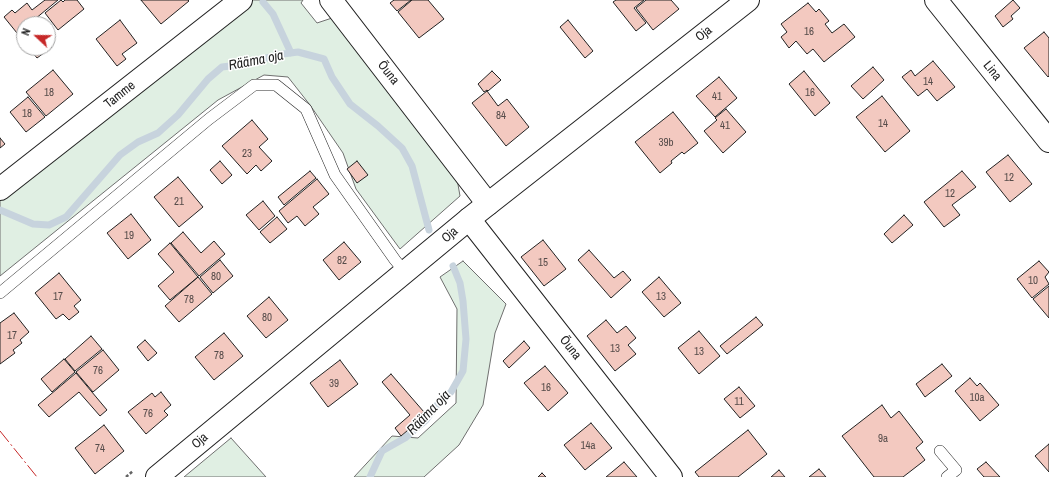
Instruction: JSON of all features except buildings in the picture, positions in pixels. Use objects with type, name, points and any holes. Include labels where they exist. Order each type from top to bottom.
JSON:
[{"type":"street","name":"Tamme","points":[[0,189],[241,0]]},
{"type":"street","name":"Õuna","points":[[331,0],[488,204]]},
{"type":"street","name":"Oja","points":[[157,477],[469,219],[748,0]]},
{"type":"street","name":"Lina","points":[[936,0],[1049,141]]},
{"type":"street","name":"Õuna","points":[[469,219],[671,477]]},
{"type":"lane","points":[[0,293],[209,119],[254,85],[276,85],[306,109],[335,175],[394,260],[405,272]]},
{"type":"lane","points":[[940,451],[956,470],[947,477]]},
{"type":"green space","points":[[250,0],[303,0],[301,3],[317,23],[332,18],[456,173],[460,196],[400,249],[356,189],[343,153],[310,105],[288,77],[264,75],[218,100],[0,276],[0,197]]},
{"type":"green space","points":[[463,261],[506,304],[495,333],[483,405],[459,445],[424,477],[354,477],[392,436],[418,438],[456,403],[457,309],[440,277]]},
{"type":"green space","points":[[231,438],[266,477],[184,477]]},
{"type":"waterway","points":[[263,2],[273,14],[291,53]]},
{"type":"waterway","name":"Rääma oja","points":[[0,210],[33,224],[49,225],[66,217],[120,155],[138,142],[158,133],[178,115],[208,79],[222,67],[298,52],[324,59],[332,77],[350,104],[378,126],[402,148],[412,166],[429,230]]},
{"type":"waterway","name":"Rääma oja","points":[[370,477],[382,451],[405,438],[426,420],[437,405],[451,392],[463,371],[466,339],[463,301],[460,283],[453,266]]},
{"type":"power","points":[[0,431],[37,477]]}]
